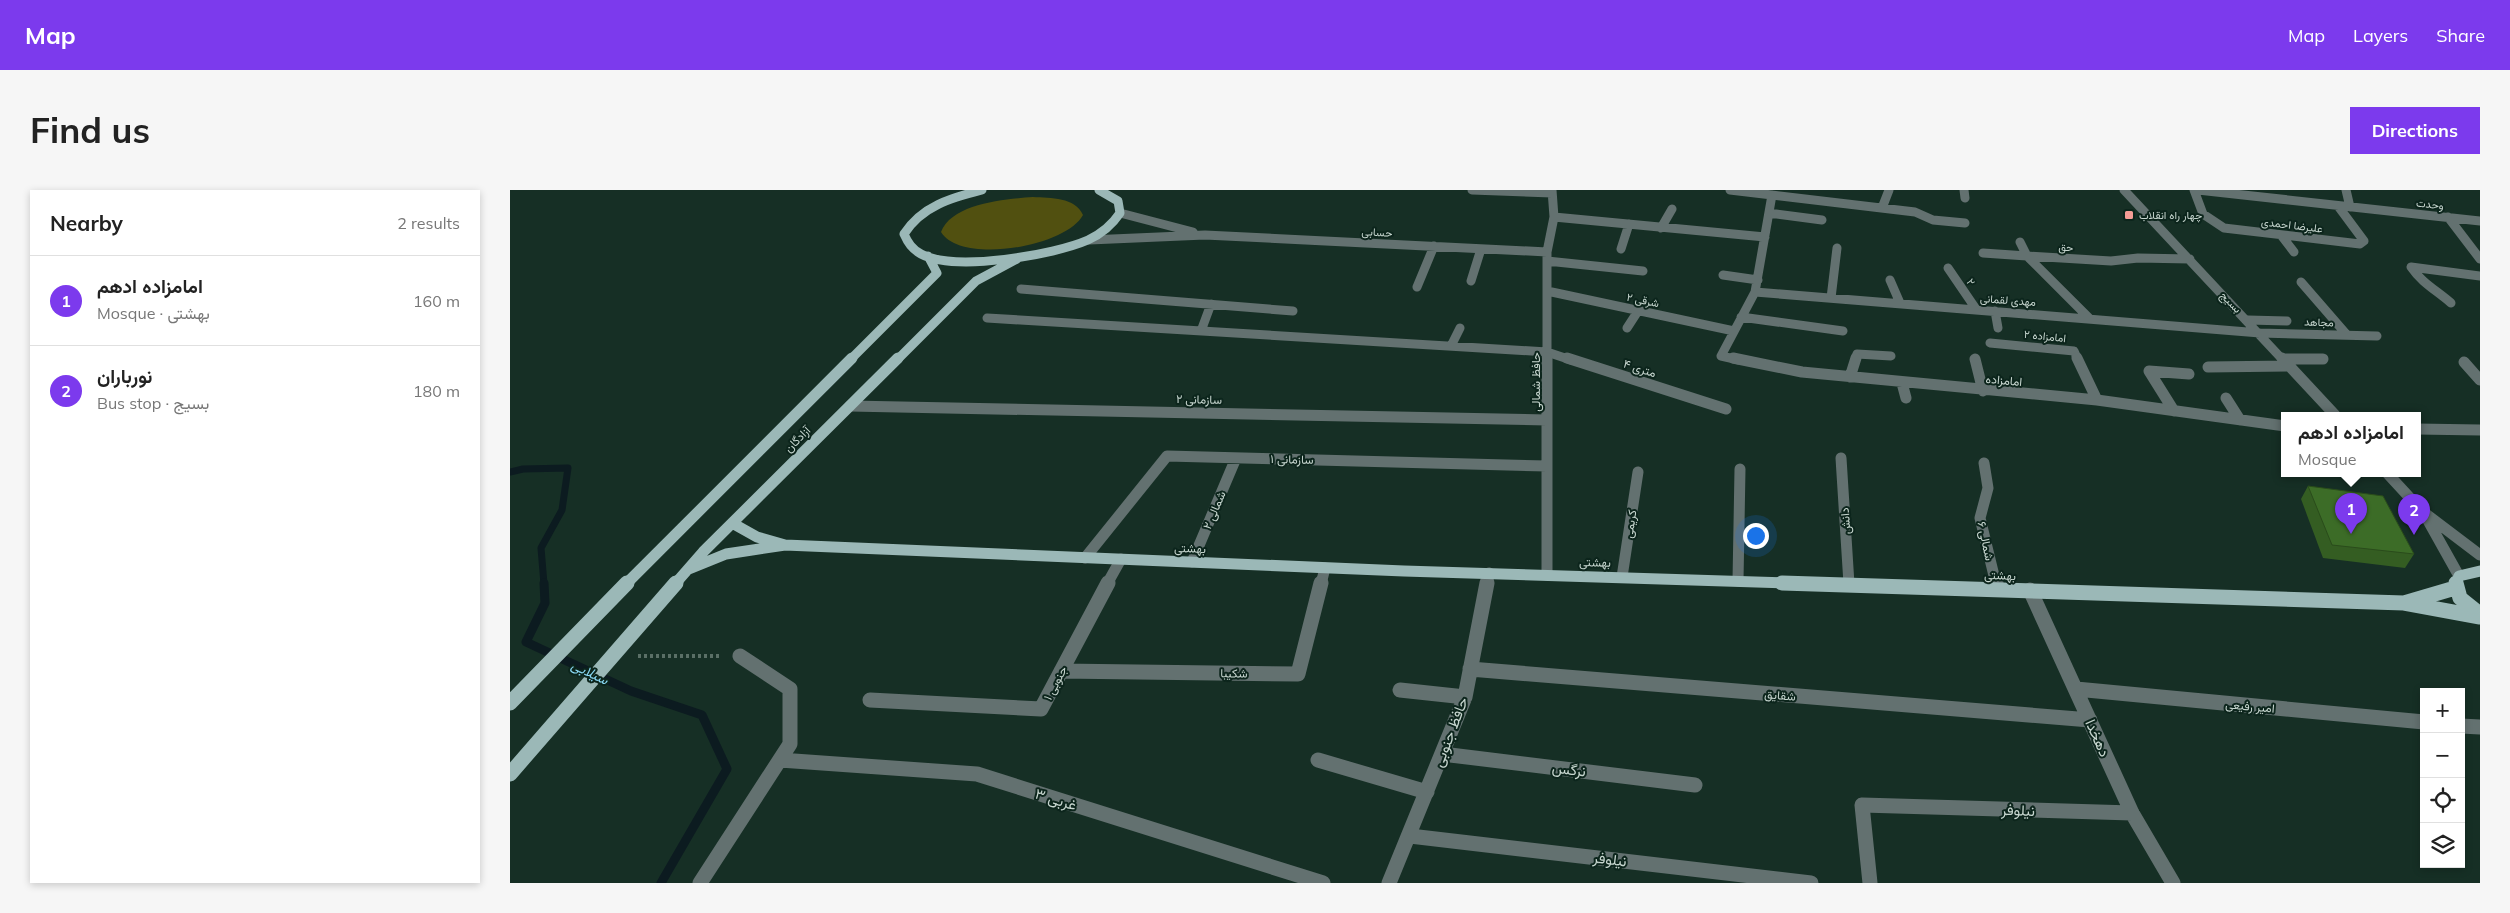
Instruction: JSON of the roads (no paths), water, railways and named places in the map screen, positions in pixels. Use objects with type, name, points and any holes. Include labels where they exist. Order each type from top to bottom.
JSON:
[{"type":"main road","points":[[982,190],[953,198],[928,209],[911,222],[904,234],[910,246],[928,256],[960,261],[1017,259],[1044,254],[1089,240],[1111,226],[1120,213],[1118,201],[1103,190]]},
{"type":"main road","points":[[514,698],[937,273],[928,256]]},
{"type":"main road","name":"آزادگان","points":[[510,774],[687,570],[732,523],[976,281],[1017,259]]},
{"type":"main road","points":[[732,523],[757,537],[785,545]]},
{"type":"main road","points":[[687,570],[726,554],[785,545]]},
{"type":"main road","name":"بهشتی","points":[[785,545],[1325,568],[2404,602]]},
{"type":"main road","points":[[2404,602],[2480,571]]},
{"type":"main road","points":[[2457,582],[2460,598],[2480,616]]},
{"type":"main road","points":[[2404,602],[2480,616]]},
{"type":"street","points":[[1472,190],[1552,192]]},
{"type":"street","points":[[1730,190],[1772,195],[1795,194],[1915,212],[1933,220],[1965,224]]},
{"type":"street","points":[[1882,208],[1888,190]]},
{"type":"street","name":"بسیج","points":[[2124,190],[2260,332],[2332,412]]},
{"type":"street","name":"وحدت","points":[[2196,190],[2247,193],[2338,206],[2480,221]]},
{"type":"street","name":"علیرضا احمدی","points":[[2196,190],[2201,214],[2211,222],[2224,228],[2360,244],[2364,241],[2338,206]]},
{"type":"street","points":[[2346,190],[2350,207]]},
{"type":"street","name":"حافظ شمالی","points":[[1547,575],[1547,257],[1554,217],[1552,192]]},
{"type":"street","points":[[1734,331],[1758,280],[1772,195]]},
{"type":"street","points":[[1661,228],[1672,209]]},
{"type":"street","name":"حسابی","points":[[1120,213],[1205,235]]},
{"type":"street","points":[[1769,213],[1822,220]]},
{"type":"street","points":[[1554,217],[1764,237]]},
{"type":"street","points":[[2448,217],[2480,259]]},
{"type":"street","points":[[1621,249],[1629,224]]},
{"type":"street","name":"حسابی","points":[[1089,240],[1205,235],[1434,246],[1481,249],[1643,271]]},
{"type":"street","points":[[2281,235],[2294,252]]},
{"type":"street","points":[[2020,242],[2027,256],[2089,318]]},
{"type":"street","points":[[1416,287],[1434,246]]},
{"type":"street","points":[[1831,298],[1837,248]]},
{"type":"street","points":[[1471,281],[1481,249]]},
{"type":"street","name":"حق","points":[[1983,253],[2111,261],[2138,258],[2190,259]]},
{"type":"street","points":[[2451,303],[2434,288],[2421,281],[2410,267],[2480,276]]},
{"type":"street","name":"۲","points":[[1948,268],[1976,309]]},
{"type":"street","points":[[1723,275],[1758,280]]},
{"type":"street","points":[[1890,280],[1900,304]]},
{"type":"street","points":[[2301,282],[2347,335]]},
{"type":"street","points":[[1021,289],[1293,311]]},
{"type":"street","name":"۲ شرقی","points":[[1547,292],[1734,331]]},
{"type":"street","name":"مهدی لقمانی","points":[[1754,292],[2260,332]]},
{"type":"street","points":[[1201,331],[1211,304]]},
{"type":"street","points":[[1626,328],[1638,311]]},
{"type":"street","points":[[1995,311],[1998,328]]},
{"type":"street","points":[[1741,317],[1843,331]]},
{"type":"street","name":"۴ متری","points":[[987,318],[1547,352],[1726,408]]},
{"type":"street","points":[[2248,320],[2287,320]]},
{"type":"street","points":[[1451,346],[1460,328]]},
{"type":"street","name":"امامزاده","points":[[1734,331],[1721,356],[1802,372],[1983,391],[2097,400],[2281,425]]},
{"type":"street","name":"مجاهد","points":[[2260,332],[2377,336]]},
{"type":"street","name":"امامزاده ۲","points":[[1990,342],[2074,351],[2097,400]]},
{"type":"street","points":[[1850,377],[1857,354],[1891,356]]},
{"type":"street","points":[[1975,359],[1983,391]]},
{"type":"street","points":[[2208,367],[2324,359]]},
{"type":"street","points":[[2464,362],[2480,380]]},
{"type":"street","points":[[2174,411],[2149,371],[2189,374]]},
{"type":"street","points":[[1902,383],[1906,398]]},
{"type":"street","points":[[2226,398],[2240,420]]},
{"type":"street","name":"سازمانی ۲","points":[[850,406],[1547,420]]},
{"type":"street","points":[[2421,429],[2480,430]]},
{"type":"street","name":"سازمانی ۱","points":[[1085,558],[1167,456],[1547,466]]},
{"type":"street","name":"شمالی ۲","points":[[1192,562],[1236,458]]},
{"type":"street","name":"دانش","points":[[1841,458],[1849,584]]},
{"type":"street","name":"شمالی ۶","points":[[1984,463],[1988,488],[1980,518],[1997,589]]},
{"type":"street","points":[[1738,581],[1740,469]]},
{"type":"street","name":"کریمی","points":[[1622,577],[1638,472]]},
{"type":"street","points":[[2391,477],[2422,511],[2480,555]]},
{"type":"street","points":[[2422,511],[2457,582]]},
{"type":"street","name":"۱ جنوبی","points":[[870,700],[1041,709],[1121,559]]},
{"type":"street","name":"شکیبا","points":[[1061,671],[1298,674],[1325,568]]},
{"type":"street","name":"حافظ جنوبی","points":[[1389,883],[1410,836],[1465,697],[1489,573]]},
{"type":"street","name":"دهخدا","points":[[2030,590],[2132,813],[2173,883]]},
{"type":"street","points":[[700,883],[790,744],[790,689],[740,656]]},
{"type":"street","name":"شقایق","points":[[1470,669],[2090,720]]},
{"type":"street","name":"امیر رفیعی","points":[[2076,689],[2420,722]]},
{"type":"street","points":[[1400,690],[1465,697]]},
{"type":"street","points":[[2465,726],[2480,727]]},
{"type":"street","name":"نرگس","points":[[1442,754],[1695,785]]},
{"type":"street","name":"۳ غربی","points":[[780,760],[977,774],[1323,883]]},
{"type":"street","points":[[1318,760],[1427,792]]},
{"type":"street","name":"نیلوفر","points":[[1870,883],[1862,805],[2132,813]]},
{"type":"street","name":"نیلوفر","points":[[1410,836],[1811,883]]},
{"type":"waterway","name":"سیلابی","points":[[510,472],[523,469],[568,468],[562,510],[541,548],[544,584]]},
{"type":"waterway","name":"سیلابی","points":[[544,583],[545,603],[526,642],[631,691],[702,715],[727,769],[661,883]]},
{"type":"place","name":"چهار راه انقلاب","points":[[2129,215]]},
{"type":"place","name":"امامزاده ادهم","points":[[2351,534]]},
{"type":"place","name":"نورباران","points":[[2414,535]]}]
